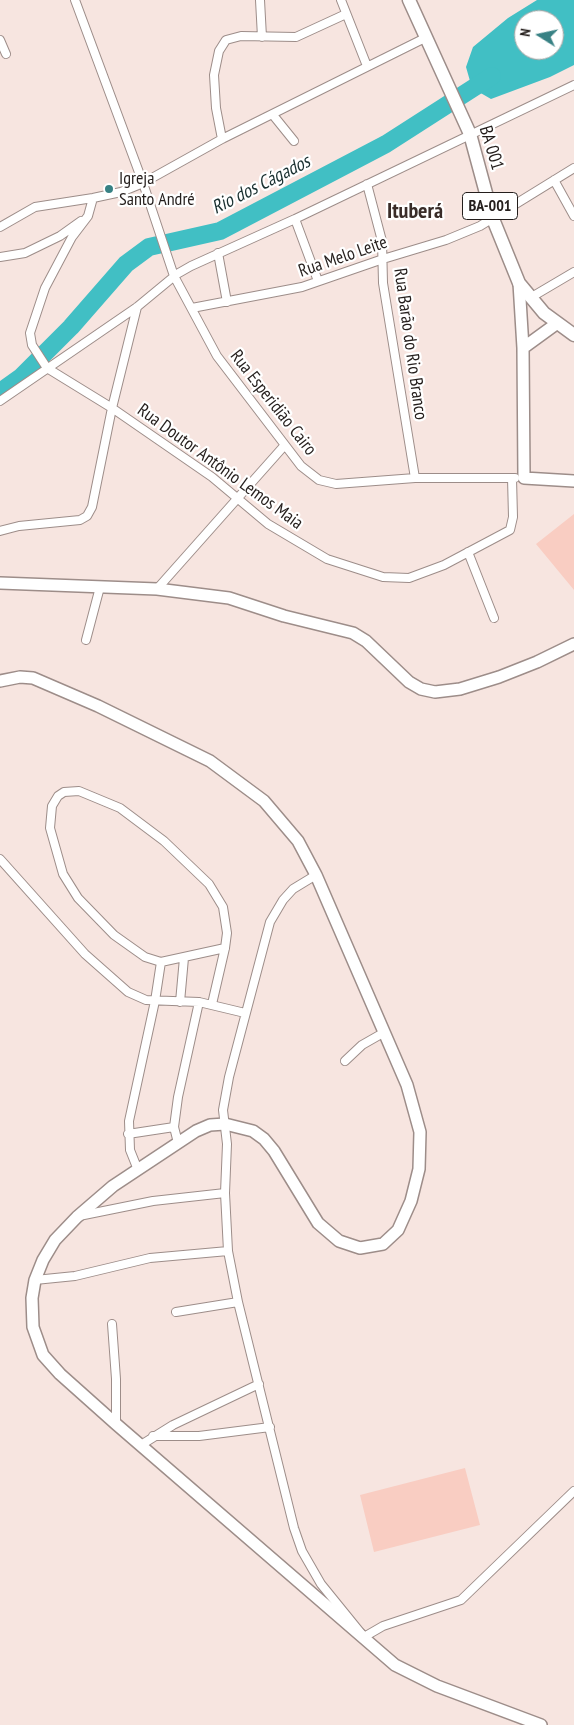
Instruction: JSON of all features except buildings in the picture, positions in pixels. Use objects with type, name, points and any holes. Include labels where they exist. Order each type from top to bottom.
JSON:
[{"type":"main road","name":"BA 001","points":[[409,0],[469,131],[493,219],[519,283]]},
{"type":"main road","name":"BA-001","points":[[519,283],[530,298],[556,324],[574,335]]},
{"type":"main road","points":[[519,283],[523,348],[524,478],[571,479]]},
{"type":"main road","points":[[523,348],[556,324]]},
{"type":"main road","points":[[0,583],[157,589],[229,598],[284,616],[353,634],[366,641],[409,682],[421,689],[435,692],[460,689],[499,677],[537,662],[574,644]]},
{"type":"main road","points":[[0,681],[20,677],[44,682],[135,724],[210,762],[264,801],[298,842],[316,875],[416,1111],[421,1151],[411,1202],[398,1230],[383,1244],[360,1248],[339,1241],[329,1235],[318,1223],[284,1167],[264,1139],[253,1131],[225,1124],[210,1125],[178,1142],[113,1186],[77,1217],[56,1240],[35,1280],[31,1314],[36,1340],[43,1355],[60,1374],[116,1424],[395,1665],[417,1677],[484,1705],[541,1725]]},
{"type":"street","points":[[75,0],[143,183]]},
{"type":"street","points":[[260,0],[262,37]]},
{"type":"street","points":[[341,0],[367,66]]},
{"type":"street","points":[[222,139],[216,108],[214,75],[219,51],[230,38],[296,37],[346,14]]},
{"type":"street","points":[[0,226],[35,207],[121,192],[143,183],[222,139],[427,37]]},
{"type":"street","points":[[0,40],[6,54]]},
{"type":"street","points":[[0,401],[45,366],[137,307],[174,276],[218,253],[295,220],[469,131],[574,85]]},
{"type":"street","points":[[273,115],[294,141]]},
{"type":"street","name":"Rua Melo Leite","points":[[192,308],[276,294],[383,258],[446,240],[493,219],[574,168]]},
{"type":"street","points":[[554,180],[574,216]]},
{"type":"street","name":"Rua Esperidião Cairo","points":[[143,183],[174,276],[217,356],[284,446],[311,475],[327,483],[350,484],[415,478],[524,478]]},
{"type":"street","name":"Rua Barão do Rio Branco","points":[[367,184],[381,232],[383,283],[415,478]]},
{"type":"street","points":[[45,366],[32,345],[30,334],[32,326],[45,288],[69,243],[88,216],[93,198]]},
{"type":"street","points":[[0,257],[13,257],[25,253],[60,236],[88,216]]},
{"type":"street","points":[[295,220],[318,281]]},
{"type":"street","points":[[218,253],[227,302]]},
{"type":"street","points":[[530,298],[574,272]]},
{"type":"street","points":[[0,531],[19,526],[80,520],[87,516],[93,502],[112,408],[137,307]]},
{"type":"street","name":"Rua Doutor Antônio Lemos Maia","points":[[45,366],[112,408],[212,477],[268,524],[327,559],[383,576],[409,578],[507,533],[512,527],[512,478]]},
{"type":"street","points":[[157,589],[284,446]]},
{"type":"street","points":[[468,552],[494,618]]},
{"type":"street","points":[[86,640],[100,586]]},
{"type":"street","points":[[212,1004],[225,948],[227,932],[222,907],[209,884],[138,819],[120,808],[86,792],[72,790],[64,792],[54,800],[50,828],[63,874],[70,887],[95,917],[114,935],[145,957],[161,962],[225,948]]},
{"type":"street","points":[[0,859],[101,971],[128,992],[155,1001],[199,1002],[245,1013]]},
{"type":"street","points":[[316,875],[293,889],[275,911],[270,922],[245,1013],[225,1097],[227,1144],[225,1193],[228,1251],[238,1302],[294,1528],[302,1551],[322,1584],[364,1637],[384,1626],[461,1600],[574,1491]]},
{"type":"street","points":[[180,1002],[184,958]]},
{"type":"street","points":[[138,1170],[130,1150],[128,1134],[134,1094],[155,1001],[161,962]]},
{"type":"street","points":[[178,1142],[174,1126],[178,1097],[199,1002]]},
{"type":"street","points":[[346,1061],[362,1045],[383,1033]]},
{"type":"street","points":[[128,1134],[174,1126]]},
{"type":"street","points":[[77,1217],[152,1201],[225,1193]]},
{"type":"street","points":[[35,1280],[74,1276],[150,1258],[228,1251]]},
{"type":"street","points":[[176,1312],[238,1302]]},
{"type":"street","points":[[112,1324],[116,1379],[116,1424]]},
{"type":"street","points":[[141,1445],[153,1436],[190,1416],[259,1384]]},
{"type":"street","points":[[153,1436],[199,1436],[270,1427]]},
{"type":"shaded area","points":[[574,514],[574,590],[536,544]]},
{"type":"shaded area","points":[[465,1468],[480,1525],[374,1552],[360,1495]]},
{"type":"water","points":[[537,0],[574,0],[574,65],[550,77],[491,99],[472,88],[466,67],[473,47],[514,14],[514,60],[564,60],[564,10],[521,10]]},
{"type":"waterway","name":"Rio dos Cágados","points":[[0,392],[21,377],[71,327],[126,264],[149,247],[220,231],[386,144],[492,76]]},
{"type":"place","name":"Igreja Santo André","points":[[109,189]]},
{"type":"district","name":"Ituberá","points":[[415,212]]}]
